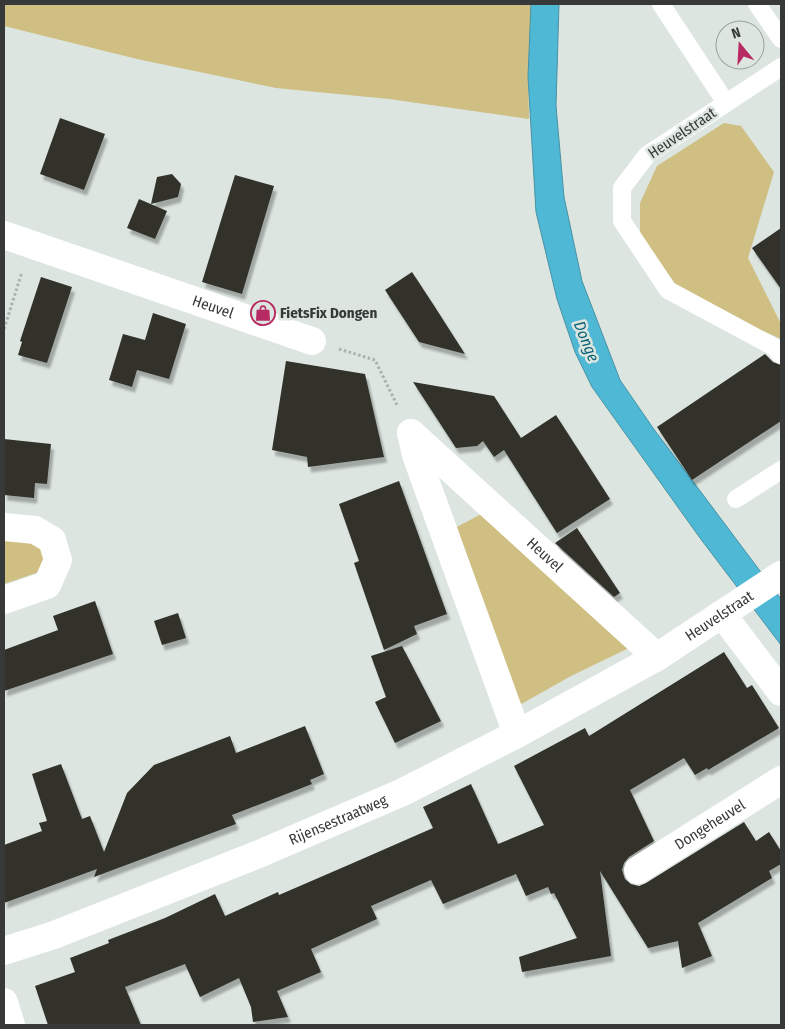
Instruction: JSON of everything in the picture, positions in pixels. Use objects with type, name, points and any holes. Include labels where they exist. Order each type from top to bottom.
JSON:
[{"type":"street","name":"Heuvel","points":[[4,235],[312,342]]},
{"type":"street","name":"Heuvel","points":[[411,433],[657,657]]},
{"type":"street","points":[[411,433],[416,456],[517,734]]},
{"type":"street","points":[[4,527],[35,530],[52,540],[58,560],[47,585],[4,600]]},
{"type":"street","name":"Heuvelstraat","points":[[657,657],[780,576]]},
{"type":"street","points":[[722,614],[781,692]]},
{"type":"street","name":"Rijensestraatweg","points":[[4,950],[54,935],[259,854],[403,792],[517,734],[657,657]]},
{"type":"street","name":"Dongeheuvel","points":[[638,870],[781,780]]},
{"type":"street","points":[[4,1002],[11,1025]]},
{"type":"lane","points":[[661,4],[726,103]]},
{"type":"lane","points":[[757,4],[781,39]]},
{"type":"lane","name":"Heuvelstraat","points":[[781,67],[647,155],[622,188],[622,221],[668,290],[774,347],[781,356]]},
{"type":"lane","points":[[736,500],[781,470]]},
{"type":"path","points":[[4,329],[31,245]]},
{"type":"path","points":[[312,342],[375,360],[411,433]]},
{"type":"shaded area","points":[[4,4],[531,4],[528,77],[529,119],[389,99],[276,88],[137,59],[4,26]]},
{"type":"shaded area","points":[[724,123],[741,126],[774,172],[748,258],[781,324],[781,339],[684,296],[640,235],[640,203],[657,166]]},
{"type":"shaded area","points":[[485,512],[629,648],[571,676],[516,707],[453,529]]},
{"type":"shaded area","points":[[4,540],[32,543],[49,548],[39,572],[4,584]]},
{"type":"water","name":"Donge","points":[[531,4],[559,4],[556,106],[564,197],[582,281],[620,380],[653,428],[781,599],[781,645],[700,538],[592,387],[575,352],[557,299],[536,212],[528,77]]},
{"type":"building","points":[[60,118],[105,134],[84,190],[40,174]]},
{"type":"building","points":[[172,174],[181,184],[178,197],[151,204],[157,177]]},
{"type":"building","points":[[235,175],[274,186],[242,294],[202,282]]},
{"type":"building","points":[[139,199],[167,211],[155,239],[127,228]]},
{"type":"building","points":[[781,228],[781,289],[752,248]]},
{"type":"building","points":[[412,272],[465,354],[419,342],[385,290]]},
{"type":"building","points":[[41,277],[72,287],[47,363],[18,355],[22,342],[20,341]]},
{"type":"building","points":[[153,313],[186,324],[169,379],[137,370],[132,387],[109,380],[123,334],[145,340]]},
{"type":"building","points":[[765,354],[773,362],[781,365],[781,421],[692,480],[657,427]]},
{"type":"building","points":[[286,361],[365,374],[384,457],[308,467],[307,457],[272,450]]},
{"type":"building","points":[[413,382],[494,396],[521,438],[556,415],[610,499],[557,533],[504,450],[494,457],[483,441],[477,446],[456,448]]},
{"type":"building","points":[[4,439],[51,444],[47,484],[35,483],[34,498],[4,495]]},
{"type":"building","points":[[399,481],[447,614],[414,626],[417,634],[384,650],[354,563],[359,561],[339,504]]},
{"type":"building","points":[[577,528],[620,593],[614,597],[555,543]]},
{"type":"building","points":[[95,601],[113,654],[4,691],[4,650],[58,630],[53,616]]},
{"type":"building","points":[[178,613],[186,638],[162,645],[154,621]]},
{"type":"building","points":[[402,646],[441,721],[395,743],[375,702],[386,697],[371,656]]},
{"type":"building","points":[[724,652],[747,688],[752,685],[779,728],[708,770],[707,768],[695,775],[684,758],[630,790],[654,841],[629,857],[624,863],[622,870],[625,879],[631,884],[639,886],[744,822],[756,841],[769,832],[781,851],[781,864],[769,871],[772,878],[698,923],[712,956],[682,968],[678,941],[648,948],[600,871],[611,956],[522,972],[519,957],[577,938],[554,893],[551,894],[548,887],[526,896],[516,874],[443,904],[431,880],[371,906],[377,919],[311,949],[321,972],[277,991],[288,1017],[253,1022],[251,1007],[239,978],[200,997],[185,964],[125,987],[141,1025],[48,1025],[35,986],[75,972],[70,958],[109,943],[108,940],[165,918],[215,894],[225,916],[278,892],[279,895],[353,863],[433,828],[423,807],[471,784],[498,844],[544,825],[514,766],[585,728],[589,736]]},
{"type":"building","points":[[305,726],[324,774],[310,780],[312,784],[232,815],[236,824],[94,877],[97,869],[4,903],[4,845],[42,831],[39,823],[47,821],[32,774],[61,764],[82,819],[90,816],[104,852],[127,793],[154,765],[230,736],[236,753]]},
{"type":"place","name":"FietsFix Dongen","points":[[263,313]]}]
